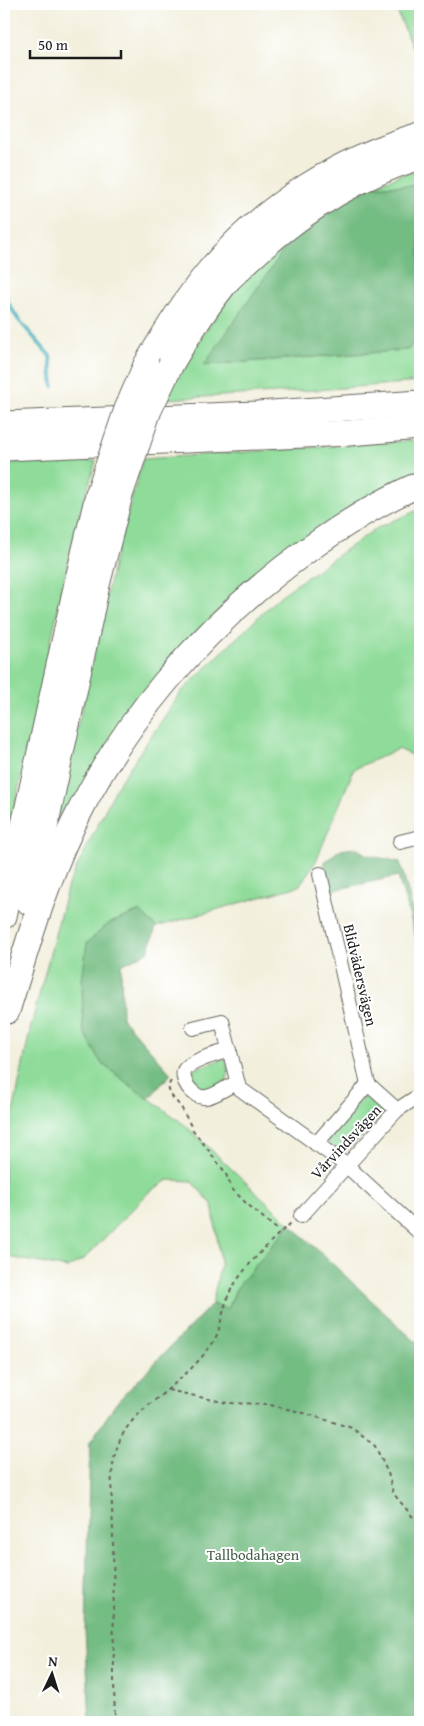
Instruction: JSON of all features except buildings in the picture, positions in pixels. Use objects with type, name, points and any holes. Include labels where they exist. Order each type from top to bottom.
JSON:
[{"type":"highway","points":[[5,1018],[52,790],[98,585],[109,495],[127,409],[146,365],[166,330],[209,271],[233,244],[264,217],[293,195],[329,173],[386,147],[420,135]]},
{"type":"highway","points":[[4,916],[69,619],[109,495],[171,364],[189,333],[229,279],[277,234],[329,198],[356,183],[385,169],[420,157]]},
{"type":"highway","points":[[4,424],[256,414],[420,403]]},
{"type":"highway","points":[[4,448],[339,434],[420,428]]},
{"type":"highway","points":[[5,1018],[39,908],[62,849],[99,776],[147,705],[176,668],[211,631],[269,579],[330,534],[368,510],[420,484]]},
{"type":"street","points":[[400,842],[420,837]]},
{"type":"street","name":"Blidvädersvägen","points":[[320,874],[368,1084]]},
{"type":"street","points":[[193,1028],[222,1021],[239,1088],[346,1165],[420,1233]]},
{"type":"street","points":[[230,1050],[205,1058],[186,1068],[184,1077],[191,1092],[198,1097],[208,1097],[237,1083]]},
{"type":"street","points":[[316,1144],[368,1084],[397,1110]]},
{"type":"street","name":"Vårvindsvägen","points":[[301,1216],[397,1110],[420,1095]]},
{"type":"path","points":[[184,1072],[172,1078],[168,1086],[170,1094],[181,1107],[200,1140],[225,1172],[232,1189],[280,1232]]},
{"type":"path","points":[[115,1722],[113,1632],[114,1534],[111,1497],[114,1460],[122,1435],[139,1413],[196,1364],[214,1342],[229,1293],[238,1278],[280,1232],[301,1216]]},
{"type":"path","points":[[168,1390],[227,1403],[266,1404],[304,1412],[352,1428],[376,1446],[388,1473],[393,1493],[420,1523]]},
{"type":"green space","points":[[394,4],[420,4],[420,66]]},
{"type":"green space","points":[[420,168],[420,187],[371,186]]},
{"type":"green space","points":[[371,186],[420,187],[420,335],[408,350],[204,365],[297,231]]},
{"type":"green space","points":[[297,231],[205,365],[407,350],[420,335],[420,382],[165,399],[183,362],[238,286]]},
{"type":"green space","points":[[420,440],[420,474],[233,597],[59,836],[54,834],[114,561],[143,459]]},
{"type":"green space","points":[[96,461],[75,531],[4,855],[4,463]]},
{"type":"green space","points":[[420,509],[420,759],[398,749],[354,769],[316,861],[299,886],[156,927],[140,911],[108,924],[101,1063],[185,1125],[290,1224],[236,1289],[228,1309],[212,1304],[221,1263],[212,1204],[191,1181],[168,1180],[149,1192],[85,1258],[67,1268],[4,1256],[4,1156],[31,1026],[68,885],[117,786],[182,691],[280,596],[375,529]]},
{"type":"green space","points":[[356,848],[367,855],[400,862],[414,914],[420,927],[420,952],[398,876],[330,891],[324,863],[339,850]]},
{"type":"green space","points":[[140,911],[156,927],[148,952],[121,965],[122,1018],[171,1074],[148,1099],[101,1063],[83,1030],[82,979],[87,943],[108,924]]},
{"type":"green space","points":[[223,1059],[226,1060],[228,1074],[227,1079],[221,1085],[204,1094],[189,1082],[191,1070]]},
{"type":"green space","points":[[368,1095],[378,1099],[383,1109],[383,1116],[350,1148],[334,1149],[328,1143],[329,1134],[362,1098]]},
{"type":"green space","name":"Tallbodahagen","points":[[290,1224],[420,1346],[420,1722],[90,1722],[85,1630],[90,1442],[117,1402],[212,1304],[228,1309],[236,1289]]},
{"type":"waterway","points":[[4,296],[18,319],[50,356],[53,386]]}]
